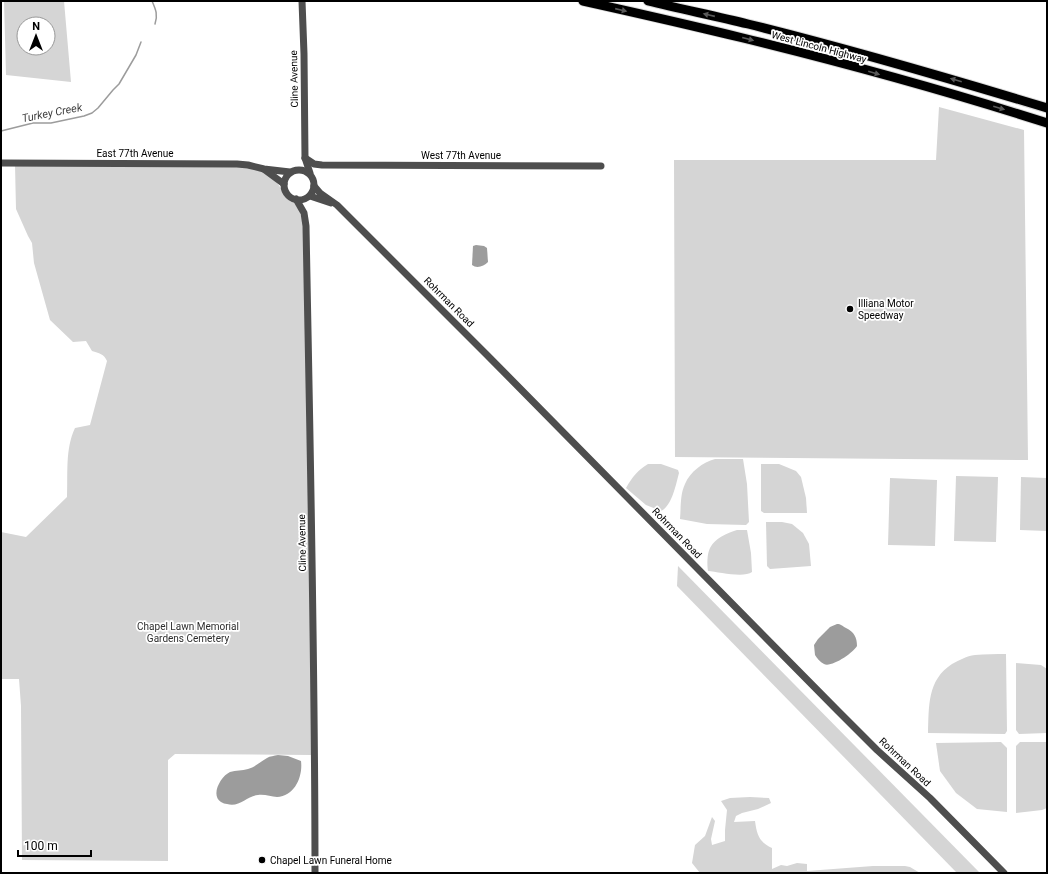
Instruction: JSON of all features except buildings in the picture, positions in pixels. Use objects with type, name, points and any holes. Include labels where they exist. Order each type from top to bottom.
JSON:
[{"type":"main road","name":"West Lincoln Highway","points":[[583,1],[743,38],[946,93],[1047,123]]},
{"type":"main road","name":"West Lincoln Highway","points":[[648,1],[870,56],[1047,108]]},
{"type":"street","name":"Cline Avenue","points":[[302,1],[305,158],[310,174]]},
{"type":"street","name":"West 77th Avenue","points":[[305,158],[314,164],[322,165],[601,166]]},
{"type":"street","points":[[292,172],[304,170],[310,174],[314,180],[313,191],[309,196],[302,200],[296,199],[287,194],[284,184],[286,178],[305,158]]},
{"type":"street","name":"East 77th Avenue","points":[[3,163],[248,164],[264,169],[292,172]]},
{"type":"street","points":[[310,174],[322,165]]},
{"type":"street","name":"East 77th Avenue","points":[[264,169],[284,184]]},
{"type":"street","name":"Rohrman Road","points":[[314,186],[320,193],[337,205],[838,711],[877,750],[945,813],[1004,873]]},
{"type":"street","name":"Cline Avenue","points":[[304,213],[309,196]]},
{"type":"street","name":"Rohrman Road","points":[[309,196],[337,205]]},
{"type":"street","name":"Cline Avenue","points":[[296,199],[304,213],[307,234],[316,873]]},
{"type":"green space","points":[[4,1],[64,1],[71,82],[6,75]]},
{"type":"green space","name":"Illiana Motor Speedway","points":[[939,107],[1024,130],[1028,460],[675,457],[674,160],[936,160]]},
{"type":"green space","name":"Chapel Lawn Memorial Gardens Cemetery","points":[[15,165],[249,167],[265,173],[275,180],[299,210],[304,225],[312,755],[175,754],[168,760],[168,861],[22,860],[21,706],[19,679],[1,679],[1,532],[26,537],[67,497],[68,453],[72,436],[75,428],[90,425],[107,361],[103,355],[92,351],[86,341],[73,342],[50,320],[34,263],[32,243],[16,209]]},
{"type":"green space","points":[[715,459],[743,459],[747,484],[749,522],[746,525],[707,524],[680,519],[682,492],[687,480],[697,468],[706,462]]},
{"type":"green space","points":[[648,464],[661,464],[678,470],[679,473],[671,500],[661,511],[646,505],[626,488],[636,474]]},
{"type":"green space","points":[[761,464],[779,464],[796,471],[801,477],[806,498],[807,513],[764,513],[761,511]]},
{"type":"green space","points":[[956,476],[998,477],[996,542],[954,541]]},
{"type":"green space","points":[[1021,477],[1047,478],[1047,531],[1020,530]]},
{"type":"green space","points":[[890,478],[937,480],[935,546],[888,545]]},
{"type":"green space","points":[[766,522],[782,522],[792,524],[803,533],[809,544],[811,566],[770,569],[767,566]]},
{"type":"green space","points":[[737,530],[747,530],[751,553],[752,572],[737,575],[708,571],[707,562],[709,550],[712,544],[722,536]]},
{"type":"green space","points":[[678,566],[980,873],[957,873],[677,586]]},
{"type":"green space","points":[[983,654],[1006,654],[1007,731],[1005,734],[928,733],[929,704],[931,695],[938,678],[944,670],[952,664],[969,656]]},
{"type":"green space","points":[[1016,663],[1041,665],[1047,669],[1047,733],[1019,734],[1016,730]]},
{"type":"green space","points":[[1001,742],[1007,748],[1007,812],[977,809],[956,793],[940,771],[936,743]]},
{"type":"green space","points":[[1020,742],[1047,742],[1047,808],[1042,810],[1016,813],[1016,746]]},
{"type":"green space","points":[[730,798],[769,798],[771,803],[736,816],[734,822],[755,821],[759,838],[772,848],[772,869],[781,865],[787,866],[797,863],[807,864],[807,871],[873,866],[905,866],[910,867],[920,873],[700,873],[692,863],[695,845],[705,836],[712,817],[715,821],[711,839],[712,845],[725,841],[727,810],[721,801]]},
{"type":"shaded area","points":[[476,245],[487,248],[488,262],[478,267],[472,265],[473,246]]},
{"type":"shaded area","points":[[837,624],[842,625],[853,633],[856,637],[857,646],[842,659],[827,665],[820,661],[815,655],[814,645],[830,627]]},
{"type":"shaded area","points":[[278,755],[288,756],[301,761],[301,773],[299,779],[289,793],[277,797],[258,795],[231,805],[223,803],[218,799],[216,795],[218,786],[223,777],[227,774],[232,771],[251,768],[268,757]]},
{"type":"waterway","name":"Turkey Creek","points":[[152,1],[156,12],[155,24]]},
{"type":"waterway","name":"Turkey Creek","points":[[1,131],[33,123],[51,123],[92,113],[119,84],[136,55],[141,42]]},
{"type":"place","name":"Illiana Motor Speedway","points":[[850,309]]},
{"type":"place","name":"Chapel Lawn Funeral Home","points":[[262,860]]}]
